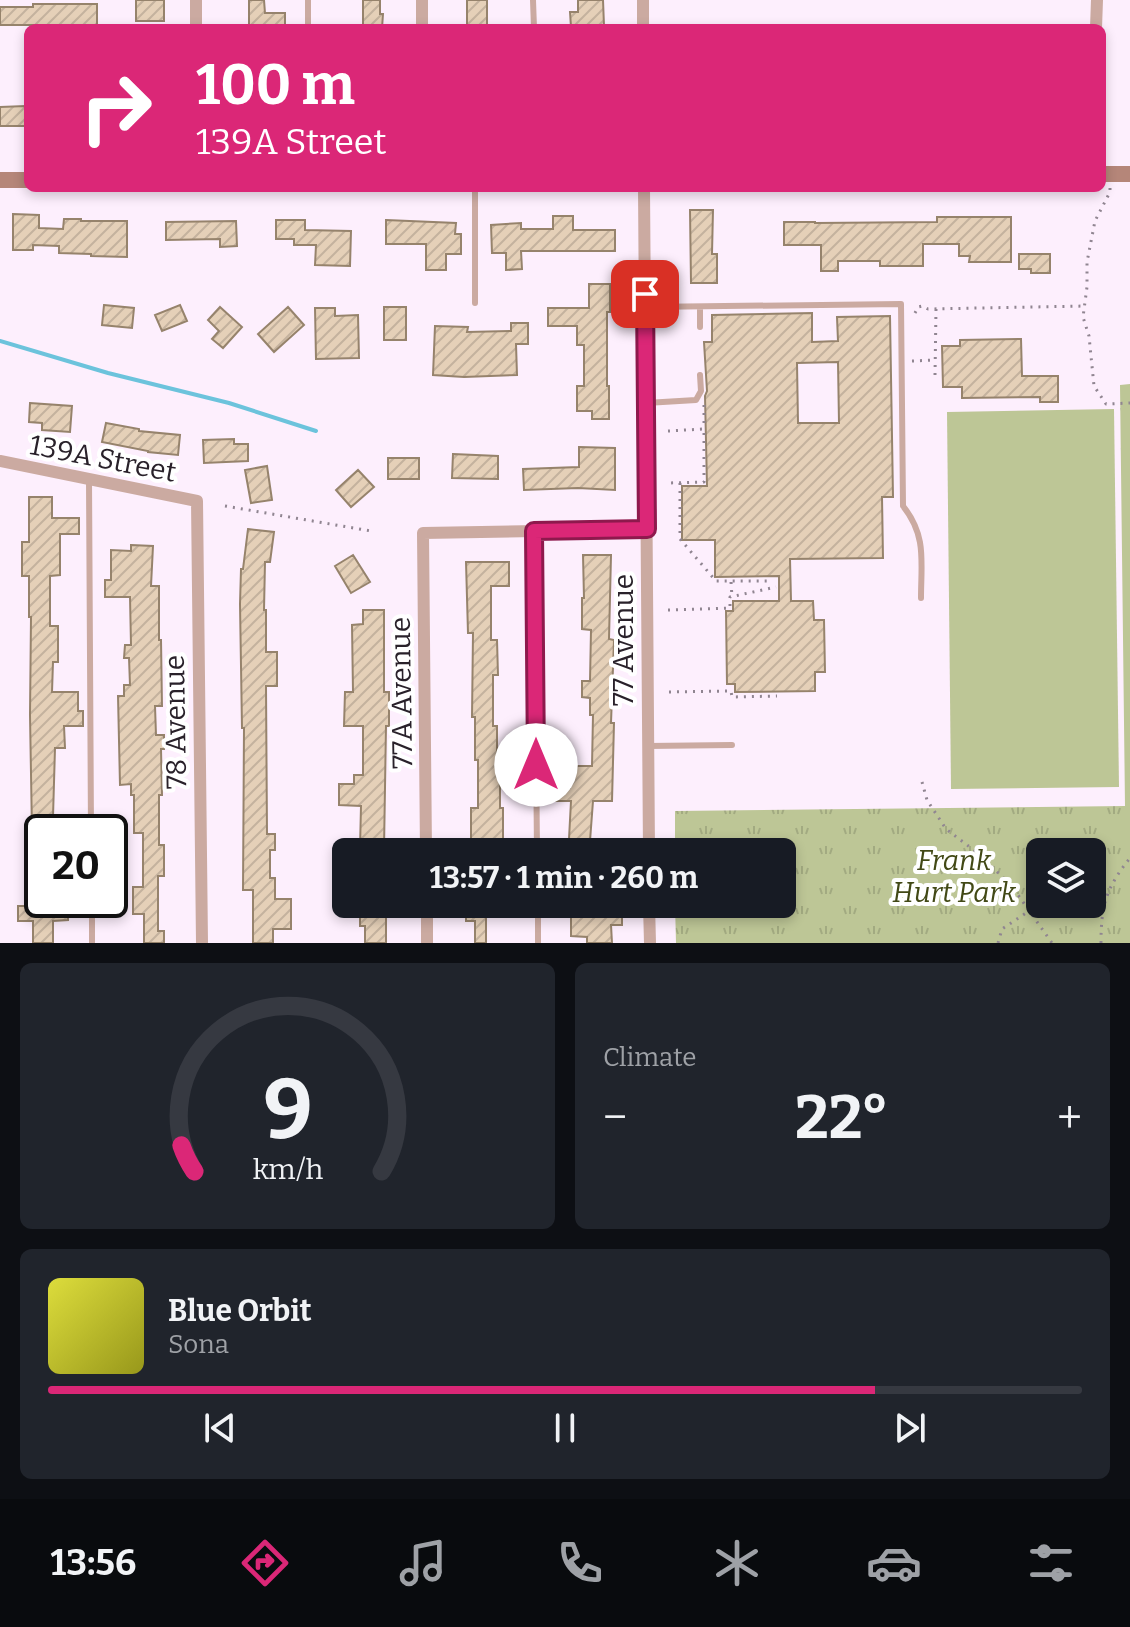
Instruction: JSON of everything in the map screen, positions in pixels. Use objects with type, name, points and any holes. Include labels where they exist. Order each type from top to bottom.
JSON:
[{"type":"main road","points":[[1106,179],[1130,174]]},
{"type":"main road","points":[[0,180],[24,180]]},
{"type":"street","points":[[196,0],[196,24]]},
{"type":"street","points":[[422,0],[422,24]]},
{"type":"street","points":[[643,0],[643,24]]},
{"type":"street","points":[[1096,24],[1097,0]]},
{"type":"street","name":"77 Avenue","points":[[644,192],[649,838]]},
{"type":"street","name":"139A Street","points":[[0,461],[197,501]]},
{"type":"street","name":"78 Avenue","points":[[197,501],[202,943]]},
{"type":"street","points":[[534,531],[647,529]]},
{"type":"street","name":"77A Avenue","points":[[426,838],[423,533],[534,531]]},
{"type":"street","points":[[427,918],[427,943]]},
{"type":"street","points":[[649,918],[650,943]]},
{"type":"lane","points":[[308,0],[308,24]]},
{"type":"lane","points":[[533,0],[534,24]]},
{"type":"lane","points":[[475,192],[475,303]]},
{"type":"lane","points":[[645,307],[901,304],[903,506],[912,517],[921,538],[921,598]]},
{"type":"lane","points":[[700,307],[700,327]]},
{"type":"lane","points":[[646,403],[696,400],[701,391],[700,375]]},
{"type":"lane","points":[[89,479],[91,814]]},
{"type":"lane","points":[[534,531],[537,838]]},
{"type":"lane","points":[[648,746],[732,745]]},
{"type":"lane","points":[[92,918],[92,943]]},
{"type":"lane","points":[[538,918],[538,943]]},
{"type":"path","points":[[1106,179],[1110,192],[1095,221],[1087,262],[1083,317],[1089,336],[1094,386],[1106,404],[1130,403]]},
{"type":"path","points":[[915,313],[922,306],[936,309],[1085,306]]},
{"type":"path","points":[[935,375],[936,309]]},
{"type":"path","points":[[912,361],[935,360]]},
{"type":"path","points":[[668,483],[704,482],[704,403]]},
{"type":"path","points":[[668,431],[704,429]]},
{"type":"path","points":[[680,483],[680,539],[716,581],[770,581]]},
{"type":"path","points":[[225,506],[371,531]]},
{"type":"path","points":[[668,610],[730,608],[731,582]]},
{"type":"path","points":[[732,597],[776,587]]},
{"type":"path","points":[[669,692],[731,691],[732,697],[738,698],[777,696]]},
{"type":"path","points":[[922,782],[927,800],[946,829],[1011,885],[1026,907]]},
{"type":"path","points":[[1101,943],[1105,898],[1130,858]]},
{"type":"path","points":[[998,943],[1002,929],[1026,913]]},
{"type":"path","points":[[1034,918],[1052,943]]},
{"type":"green space","name":"Frank Hurt Park","points":[[1130,384],[1130,943],[676,943],[675,918],[796,918],[796,838],[675,838],[675,811],[1125,806],[1120,385]]},
{"type":"green space","points":[[1114,409],[1119,787],[951,789],[947,412]]},
{"type":"building","points":[[136,0],[164,0],[164,21],[136,21]]},
{"type":"building","points":[[249,0],[264,0],[265,13],[285,13],[285,24],[249,24]]},
{"type":"building","points":[[363,0],[380,0],[382,24],[363,24]]},
{"type":"building","points":[[467,0],[487,0],[487,24],[467,24]]},
{"type":"building","points":[[578,0],[603,0],[604,24],[571,24],[570,12],[578,12]]},
{"type":"building","points":[[33,4],[97,4],[97,24],[0,25],[0,7],[33,7]]},
{"type":"building","points":[[24,106],[24,126],[0,126],[0,107]]},
{"type":"building","points":[[690,210],[713,210],[712,254],[717,254],[717,283],[691,283]]},
{"type":"building","points":[[13,214],[39,215],[39,228],[63,229],[64,219],[127,221],[127,257],[59,253],[59,246],[33,245],[33,250],[13,250]]},
{"type":"building","points":[[553,216],[573,216],[573,230],[615,230],[615,251],[521,251],[522,269],[506,270],[506,253],[492,253],[491,225],[521,223],[521,229],[553,229]]},
{"type":"building","points":[[937,217],[1011,217],[1011,262],[969,262],[970,256],[959,256],[959,244],[923,244],[923,266],[880,266],[880,261],[838,261],[838,271],[821,271],[821,245],[784,245],[784,222],[937,222]]},
{"type":"building","points":[[276,220],[305,220],[305,230],[351,231],[350,266],[315,265],[316,245],[294,245],[294,239],[276,239]]},
{"type":"building","points":[[386,220],[456,223],[455,234],[461,234],[461,254],[446,254],[446,270],[426,270],[426,244],[386,244]]},
{"type":"building","points":[[236,221],[237,246],[220,247],[220,239],[166,240],[166,222]]},
{"type":"building","points":[[1019,254],[1050,254],[1050,273],[1031,273],[1031,269],[1019,269]]},
{"type":"building","points":[[589,284],[610,284],[610,312],[607,312],[609,419],[592,419],[592,411],[577,411],[577,386],[584,386],[584,345],[577,345],[577,326],[548,326],[548,308],[589,308]]},
{"type":"building","points":[[104,305],[134,308],[132,328],[102,325]]},
{"type":"building","points":[[180,305],[187,321],[162,331],[155,315]]},
{"type":"building","points":[[220,307],[242,327],[223,348],[212,339],[219,331],[208,320]]},
{"type":"building","points":[[288,307],[304,325],[274,352],[258,334]]},
{"type":"building","points":[[384,307],[406,307],[406,340],[384,340]]},
{"type":"building","points":[[315,308],[335,308],[335,316],[358,315],[359,358],[316,359]]},
{"type":"building","points":[[812,313],[812,342],[838,341],[837,317],[890,316],[893,497],[882,497],[883,558],[790,559],[791,601],[813,601],[814,620],[824,620],[825,672],[815,672],[815,691],[735,692],[735,684],[727,684],[726,611],[733,611],[733,601],[779,601],[779,576],[715,577],[715,540],[682,540],[682,486],[707,486],[704,342],[712,342],[712,315]],"holes":[[[838,362],[839,423],[798,423],[797,363]]]},
{"type":"building","points":[[511,323],[528,323],[528,344],[516,344],[517,375],[433,375],[435,326],[468,327],[467,332],[511,331]]},
{"type":"building","points":[[1021,339],[1022,376],[1058,376],[1058,402],[1040,402],[1040,397],[962,398],[962,387],[943,387],[942,346],[960,346],[960,340]]},
{"type":"building","points":[[30,403],[72,406],[70,432],[42,430],[42,423],[29,422]]},
{"type":"building","points":[[106,423],[139,431],[180,435],[178,455],[102,442]]},
{"type":"building","points":[[234,439],[234,444],[248,444],[248,461],[204,463],[203,440]]},
{"type":"building","points":[[579,447],[615,448],[615,490],[524,490],[523,469],[579,467]]},
{"type":"building","points":[[453,454],[498,456],[498,479],[452,478]]},
{"type":"building","points":[[388,458],[419,458],[419,479],[388,479]]},
{"type":"building","points":[[267,466],[272,500],[251,503],[245,470]]},
{"type":"building","points":[[358,470],[374,487],[351,507],[336,490]]},
{"type":"building","points":[[29,497],[52,497],[52,518],[79,518],[79,534],[60,534],[60,575],[50,576],[50,626],[58,626],[58,662],[53,662],[52,692],[78,692],[78,711],[83,711],[83,726],[64,726],[65,748],[55,748],[53,814],[32,814],[31,617],[29,576],[22,576],[22,542],[29,542]]},
{"type":"building","points":[[248,529],[274,532],[270,562],[265,562],[266,652],[277,652],[277,686],[266,686],[267,834],[275,834],[275,850],[270,850],[270,878],[275,878],[275,899],[291,899],[291,929],[273,929],[273,943],[253,943],[253,890],[243,890],[244,728],[240,604],[241,569]]},
{"type":"building","points":[[131,545],[153,546],[151,586],[159,586],[162,706],[155,706],[156,735],[164,735],[159,845],[164,845],[164,876],[158,876],[158,931],[164,931],[164,943],[144,943],[144,914],[133,914],[133,887],[143,887],[143,833],[134,833],[131,784],[120,785],[118,696],[124,696],[124,685],[130,685],[129,658],[124,658],[125,645],[131,645],[130,597],[105,597],[105,580],[111,580],[111,550],[131,551]]},
{"type":"building","points":[[353,555],[370,582],[351,593],[335,566]]},
{"type":"building","points":[[583,555],[611,555],[609,639],[614,640],[612,801],[593,801],[590,838],[569,838],[571,801],[550,801],[550,788],[570,788],[570,766],[592,766],[593,715],[590,715],[590,698],[582,697],[582,681],[590,681],[591,630],[582,629]]},
{"type":"building","points":[[466,562],[509,562],[509,586],[491,586],[491,640],[497,640],[498,675],[493,675],[493,726],[497,726],[503,838],[471,838],[471,808],[478,808],[478,760],[475,760],[475,717],[472,717],[473,633],[468,633]]},
{"type":"building","points":[[363,610],[384,610],[384,692],[389,692],[384,838],[360,838],[361,806],[339,805],[339,784],[354,784],[354,775],[363,775],[363,726],[344,726],[345,692],[353,692],[352,625],[363,624]]},
{"type":"building","points":[[18,906],[24,906],[24,918],[68,920],[53,921],[53,943],[33,943],[33,921],[18,921]]},
{"type":"building","points":[[360,918],[386,918],[386,943],[365,943],[365,926],[360,926]]},
{"type":"building","points":[[466,918],[486,918],[486,943],[475,943],[475,921],[466,921]]},
{"type":"building","points":[[571,918],[622,918],[622,925],[611,925],[612,943],[587,943],[587,937],[571,936]]},
{"type":"waterway","points":[[0,341],[108,373],[229,403],[316,431]]},
{"type":"route","points":[[536,765],[534,531],[647,529],[645,294]]}]
